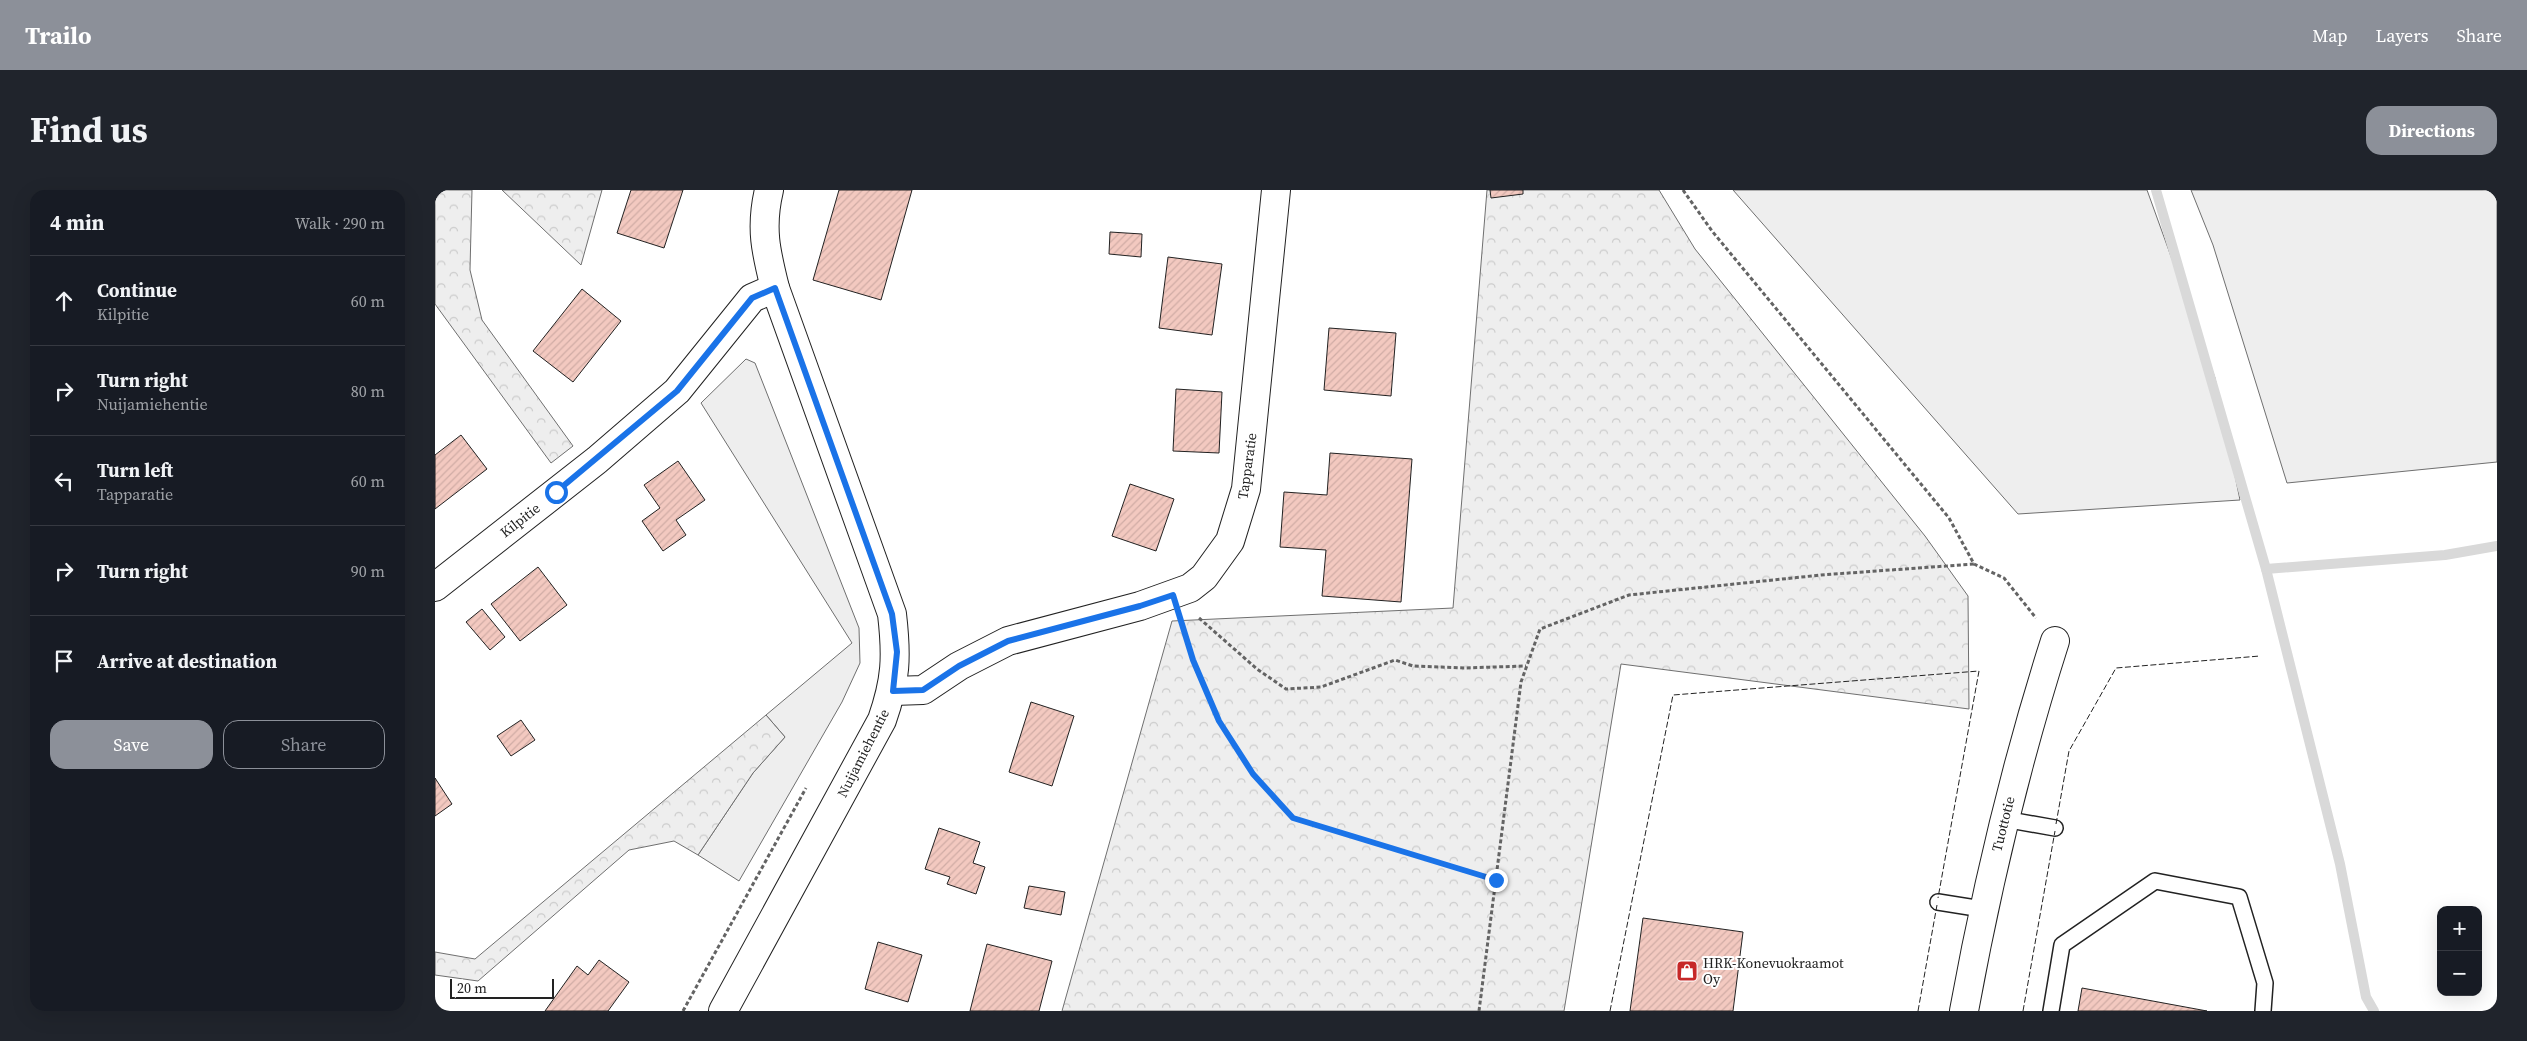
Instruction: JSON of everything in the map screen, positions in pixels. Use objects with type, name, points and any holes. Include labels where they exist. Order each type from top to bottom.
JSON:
[{"type":"street","name":"Nuijamiehentie","points":[[723,1011],[882,720],[893,691],[897,652],[892,614],[775,288],[764,245],[763,213],[769,190]]},
{"type":"street","name":"Tapparatie","points":[[893,691],[923,690],[967,662],[1008,641],[1140,606],[1190,588],[1204,577],[1230,541],[1246,489],[1276,190]]},
{"type":"street","name":"Kilpitie","points":[[435,587],[597,460],[677,391],[752,298],[775,288]]},
{"type":"street","name":"Tuottotie","points":[[1964,1011],[1982,909],[2004,819],[2021,752],[2055,641]]},
{"type":"lane","points":[[2004,819],[2055,828]]},
{"type":"lane","points":[[2051,1011],[2062,945],[2155,881],[2239,897],[2265,983],[2263,1011]]},
{"type":"lane","points":[[1938,902],[1982,909]]},
{"type":"path","points":[[1683,190],[1712,231],[1949,518],[1974,564]]},
{"type":"path","points":[[1479,1011],[1521,682],[1540,629],[1629,595],[1821,574],[1974,564],[2004,578],[2055,641]]},
{"type":"path","points":[[1173,595],[1257,669],[1286,689],[1321,686],[1395,660],[1413,666],[1464,668],[1527,666]]},
{"type":"path","points":[[1173,595],[1193,660],[1219,721],[1253,774],[1293,818],[1496,880]]},
{"type":"path","points":[[683,1011],[808,784]]},
{"type":"green space","points":[[435,190],[472,190],[470,270],[482,320],[573,446],[551,463],[435,304]]},
{"type":"green space","points":[[502,190],[602,190],[581,265]]},
{"type":"green space","points":[[1487,190],[1659,190],[1695,249],[1925,536],[1968,596],[1969,709],[1621,664],[1564,1011],[1062,1011],[1172,621],[1453,608]]},
{"type":"green space","points":[[1733,190],[2147,190],[2215,378],[2240,500],[2018,514]]},
{"type":"green space","points":[[2191,190],[2497,190],[2497,462],[2287,483],[2213,245]]},
{"type":"green space","points":[[746,359],[755,363],[859,628],[860,663],[842,702],[739,881],[698,855],[753,773],[785,737],[766,715],[852,643],[701,403]]},
{"type":"green space","points":[[766,715],[785,737],[753,773],[698,855],[674,841],[629,850],[478,981],[435,975],[435,952],[475,959]]},
{"type":"building","points":[[631,190],[683,190],[664,248],[617,233]]},
{"type":"building","points":[[839,190],[912,190],[881,300],[813,280]]},
{"type":"building","points":[[1490,190],[1523,190],[1523,194],[1491,198]]},
{"type":"building","points":[[1110,232],[1142,234],[1141,257],[1109,254]]},
{"type":"building","points":[[1168,257],[1222,264],[1212,335],[1159,328]]},
{"type":"building","points":[[582,289],[621,321],[573,382],[533,351]]},
{"type":"building","points":[[1329,328],[1396,333],[1391,396],[1324,390]]},
{"type":"building","points":[[1176,389],[1222,392],[1219,453],[1173,451]]},
{"type":"building","points":[[461,435],[487,469],[435,509],[435,455]]},
{"type":"building","points":[[1330,453],[1412,459],[1401,602],[1322,596],[1326,550],[1280,547],[1284,492],[1327,495]]},
{"type":"building","points":[[678,461],[705,500],[676,520],[686,535],[663,551],[642,521],[660,508],[644,485]]},
{"type":"building","points":[[1130,484],[1174,499],[1156,551],[1112,536]]},
{"type":"building","points":[[538,567],[567,605],[520,641],[491,604]]},
{"type":"building","points":[[482,609],[505,637],[490,650],[466,622]]},
{"type":"building","points":[[1031,702],[1074,716],[1052,786],[1009,772]]},
{"type":"building","points":[[521,720],[535,740],[511,756],[497,736]]},
{"type":"building","points":[[435,778],[452,804],[435,816]]},
{"type":"building","points":[[939,828],[980,842],[973,863],[985,867],[976,894],[947,884],[950,877],[925,869]]},
{"type":"building","points":[[1029,886],[1065,892],[1061,915],[1024,908]]},
{"type":"building","name":"HRK-Konevuokraamot Oy","points":[[1643,918],[1743,932],[1733,1011],[1630,1011]]},
{"type":"building","points":[[878,942],[922,955],[908,1002],[865,989]]},
{"type":"building","points":[[987,944],[1052,961],[1039,1011],[970,1011]]},
{"type":"building","points":[[599,960],[629,982],[608,1011],[545,1011],[577,966],[588,975]]},
{"type":"building","points":[[2082,988],[2207,1011],[2078,1011]]},
{"type":"waterway","points":[[2156,190],[2266,569],[2340,864],[2366,997],[2374,1011]]},
{"type":"waterway","points":[[2266,569],[2445,555],[2497,546]]},
{"type":"fence","points":[[2056,824],[2069,751],[2116,668],[2260,656]]},
{"type":"fence","points":[[1610,1011],[1673,695],[1979,671],[1938,898]]},
{"type":"fence","points":[[2023,1011],[2055,831]]},
{"type":"fence","points":[[1918,1011],[1937,905]]},
{"type":"place","name":"HRK-Konevuokraamot Oy","points":[[1687,971]]},
{"type":"route","points":[[556,492],[597,460],[677,391],[723,337],[752,298],[775,288],[795,338],[892,614],[897,652],[893,691],[923,690],[959,666],[1008,641],[1140,606],[1173,595],[1193,660],[1219,721],[1253,774],[1293,818],[1496,880]]}]
